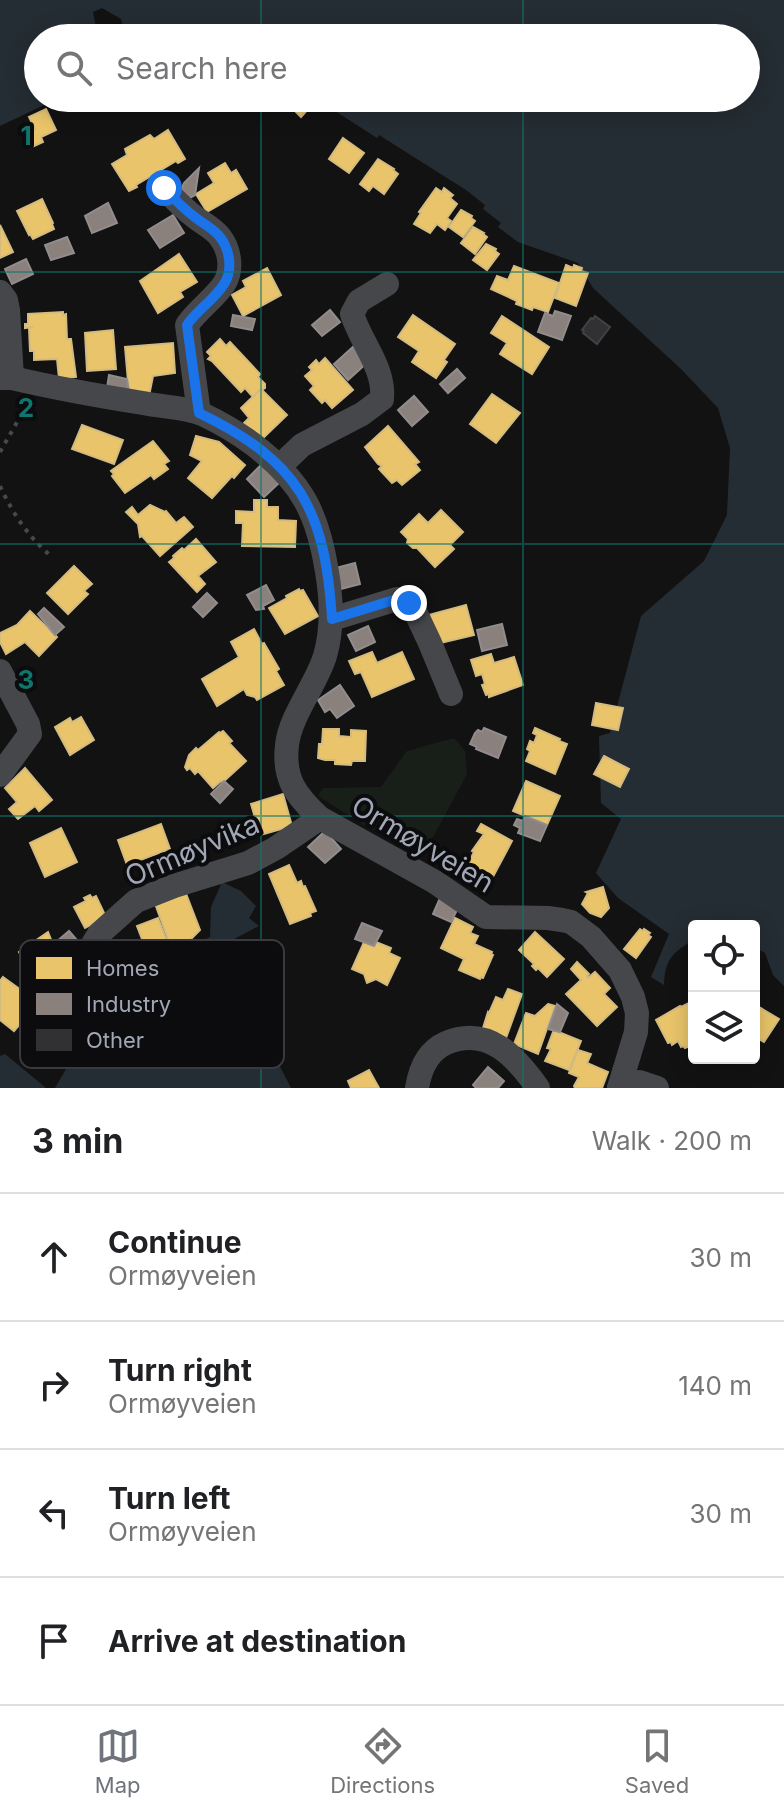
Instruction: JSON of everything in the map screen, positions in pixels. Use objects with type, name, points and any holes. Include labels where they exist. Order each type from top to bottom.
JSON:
[{"type":"street","points":[[164,188],[221,238],[229,257],[226,281],[187,325],[199,413]]},
{"type":"street","points":[[280,466],[302,445],[362,414],[382,399],[383,390],[375,364],[352,314],[359,301],[387,284]]},
{"type":"street","name":"Ormøyveien","points":[[0,292],[8,310],[6,378],[199,413],[236,432],[280,466],[301,492],[315,522],[325,560],[332,619],[322,664],[289,731],[288,771],[292,786],[305,805],[320,818],[435,882],[486,917],[562,920],[571,922],[591,937],[620,970],[637,1013],[636,1032],[619,1088]]},
{"type":"street","points":[[332,619],[397,599],[409,603],[451,694]]},
{"type":"street","points":[[0,671],[28,724],[30,734],[0,775]]},
{"type":"street","name":"Ormøyvika","points":[[95,940],[136,901],[248,863],[320,818]]},
{"type":"street","points":[[417,1088],[431,1053],[443,1044],[471,1037],[479,1037],[510,1055],[538,1088]]},
{"type":"street","name":"Ormøyveien","points":[[619,1088],[639,1082],[657,1088]]},
{"type":"path","points":[[0,452],[24,410],[37,397],[39,384]]},
{"type":"path","points":[[0,486],[13,512],[37,545],[51,556]]},
{"type":"shaded area","points":[[0,0],[784,0],[784,986],[773,975],[765,953],[760,950],[760,920],[688,920],[688,944],[668,962],[664,985],[651,977],[669,934],[618,898],[596,873],[621,819],[601,803],[599,736],[610,733],[641,616],[704,561],[727,515],[730,448],[718,408],[681,369],[593,288],[578,263],[518,242],[498,227],[501,223],[466,190],[337,112],[760,112],[760,24],[122,24],[121,19],[102,8],[93,12],[95,24],[24,24],[24,112],[30,112],[0,126]]},
{"type":"shaded area","points":[[454,738],[465,751],[467,774],[424,854],[364,825],[318,796],[323,788],[381,787],[407,751]]},
{"type":"shaded area","points":[[222,882],[241,891],[256,906],[249,918],[259,926],[234,940],[204,940],[210,937],[211,907]]},
{"type":"shaded area","points":[[5,1054],[46,1088],[0,1088],[0,1056]]},
{"type":"shaded area","points":[[67,1068],[281,1068],[291,1088],[55,1088]]},
{"type":"building: Homes","points":[[47,112],[56,130],[41,137],[43,142],[30,148],[25,134],[35,129],[29,117]]},
{"type":"building: Homes","points":[[168,130],[185,159],[176,161],[129,191],[112,164],[127,155],[125,149],[150,135],[154,139]]},
{"type":"building: Homes","points":[[343,138],[364,153],[349,173],[329,159]]},
{"type":"building: Homes","points":[[378,159],[398,174],[384,194],[373,186],[369,191],[360,184]]},
{"type":"building: Homes","points":[[225,163],[231,173],[236,170],[247,189],[207,212],[196,194],[214,183],[208,173]]},
{"type":"building: Homes","points":[[436,188],[442,192],[444,188],[453,195],[450,198],[457,204],[447,218],[451,221],[445,230],[437,224],[430,233],[414,224]]},
{"type":"building: Homes","points":[[42,199],[54,229],[33,239],[17,211]]},
{"type":"building: Homes","points":[[461,210],[475,221],[463,237],[449,227]]},
{"type":"building: Homes","points":[[0,225],[13,252],[0,258]]},
{"type":"building: Homes","points":[[473,227],[487,237],[475,254],[461,243]]},
{"type":"building: Homes","points":[[486,244],[499,254],[487,270],[473,260]]},
{"type":"building: Homes","points":[[179,254],[197,282],[180,292],[183,297],[158,313],[140,281]]},
{"type":"building: Homes","points":[[566,265],[573,268],[574,265],[588,273],[576,306],[555,298]]},
{"type":"building: Homes","points":[[514,266],[559,283],[548,312],[516,304],[517,301],[491,289],[497,276],[508,280]]},
{"type":"building: Homes","points":[[267,268],[281,295],[243,316],[232,295],[246,287],[243,281]]},
{"type":"building: Homes","points":[[63,312],[63,315],[66,314],[67,339],[71,339],[76,377],[59,379],[57,359],[34,360],[34,351],[30,351],[29,328],[33,327],[25,328],[25,324],[28,324],[28,314]]},
{"type":"building: Homes","points":[[413,315],[455,344],[436,378],[412,362],[419,351],[398,337]]},
{"type":"building: Homes","points":[[502,316],[549,347],[532,374],[500,354],[507,343],[491,333]]},
{"type":"building: Homes","points":[[113,330],[116,369],[87,371],[85,333]]},
{"type":"building: Homes","points":[[220,339],[226,346],[230,342],[260,374],[258,377],[265,388],[253,397],[245,388],[241,392],[208,359],[211,356],[207,352]]},
{"type":"building: Homes","points":[[173,343],[175,373],[153,376],[149,396],[129,393],[125,347]]},
{"type":"building: Homes","points":[[325,358],[353,390],[332,408],[325,400],[322,403],[310,390],[314,386],[305,376],[316,360],[319,364]]},
{"type":"building: Homes","points":[[261,389],[287,415],[261,440],[244,423],[249,418],[241,408]]},
{"type":"building: Homes","points":[[492,394],[520,413],[496,443],[470,424]]},
{"type":"building: Homes","points":[[82,425],[123,440],[114,464],[72,449]]},
{"type":"building: Homes","points":[[388,426],[419,462],[415,464],[420,470],[402,485],[397,480],[392,483],[365,447]]},
{"type":"building: Homes","points":[[196,436],[219,442],[245,465],[212,498],[188,478],[202,461],[190,455]]},
{"type":"building: Homes","points":[[153,441],[169,461],[164,464],[168,469],[154,479],[151,475],[125,493],[111,471]]},
{"type":"building: Homes","points":[[254,500],[267,500],[267,507],[278,507],[278,520],[296,521],[295,547],[242,546],[243,523],[236,523],[236,511],[254,512]]},
{"type":"building: Homes","points":[[150,505],[166,511],[176,523],[184,517],[193,527],[160,556],[140,537],[138,524],[126,512],[132,507],[138,515]]},
{"type":"building: Homes","points":[[441,510],[463,532],[450,545],[454,549],[435,567],[417,548],[407,543],[408,539],[401,532],[419,514],[428,523]]},
{"type":"building: Homes","points":[[196,539],[216,562],[198,576],[205,584],[197,592],[169,562]]},
{"type":"building: Homes","points":[[74,566],[92,584],[84,591],[88,594],[68,614],[47,593]]},
{"type":"building: Homes","points":[[299,589],[303,590],[318,616],[285,634],[269,608]]},
{"type":"building: Homes","points":[[466,605],[474,635],[436,644],[429,615]]},
{"type":"building: Homes","points":[[30,611],[57,637],[39,656],[25,642],[6,654],[0,642],[0,633],[17,625]]},
{"type":"building: Homes","points":[[254,629],[279,669],[276,671],[284,685],[257,700],[247,695],[244,689],[217,706],[202,679],[239,657],[231,642]]},
{"type":"building: Homes","points":[[372,652],[377,663],[402,652],[414,679],[372,697],[361,672],[355,674],[349,661]]},
{"type":"building: Homes","points":[[491,654],[494,663],[514,657],[523,685],[489,697],[489,694],[486,695],[482,674],[476,676],[471,660]]},
{"type":"building: Homes","points":[[596,703],[623,708],[618,730],[592,725]]},
{"type":"building: Homes","points":[[81,717],[94,740],[70,755],[55,727],[70,718],[72,722]]},
{"type":"building: Homes","points":[[535,728],[567,744],[555,774],[526,761],[530,741],[534,743],[537,735],[533,733]]},
{"type":"building: Homes","points":[[323,729],[339,729],[339,736],[351,737],[351,730],[366,731],[365,761],[352,761],[351,765],[335,764],[335,760],[318,758]]},
{"type":"building: Homes","points":[[223,731],[232,741],[229,743],[246,761],[213,788],[198,771],[195,774],[185,767],[189,755],[196,748],[198,750]]},
{"type":"building: Homes","points":[[604,756],[629,769],[620,787],[594,774]]},
{"type":"building: Homes","points":[[25,768],[52,800],[39,811],[35,806],[18,819],[9,809],[17,802],[5,788]]},
{"type":"building: Homes","points":[[526,781],[560,796],[547,825],[513,811]]},
{"type":"building: Homes","points":[[283,794],[292,826],[260,835],[251,804]]},
{"type":"building: Homes","points":[[161,824],[170,849],[127,865],[118,840]]},
{"type":"building: Homes","points":[[481,824],[512,841],[487,888],[462,875],[466,867],[463,866],[466,861],[469,862],[472,851],[484,834],[477,831]]},
{"type":"building: Homes","points":[[61,828],[77,862],[45,877],[30,843]]},
{"type":"building: Homes","points":[[289,865],[297,883],[301,881],[305,886],[316,911],[290,924],[269,874]]},
{"type":"building: Homes","points":[[603,887],[609,908],[601,917],[590,913],[582,904],[586,892]]},
{"type":"building: Homes","points":[[185,891],[200,930],[191,940],[168,940],[154,901]]},
{"type":"building: Homes","points":[[90,895],[92,898],[96,896],[106,917],[85,928],[74,907]]},
{"type":"building: Homes","points":[[158,918],[166,940],[142,940],[137,926]]},
{"type":"building: Homes","points":[[455,918],[473,927],[470,933],[478,936],[474,944],[492,952],[483,978],[459,970],[464,959],[441,948]]},
{"type":"building: Homes","points":[[640,929],[650,933],[648,935],[651,937],[636,958],[624,949]]},
{"type":"building: Homes","points":[[48,932],[51,940],[36,940]]},
{"type":"building: Homes","points":[[535,932],[564,959],[547,977],[538,968],[536,970],[519,950]]},
{"type":"building: Homes","points":[[364,942],[374,946],[376,942],[391,948],[389,953],[400,958],[387,985],[376,979],[367,983],[364,974],[352,969]]},
{"type":"building: Homes","points":[[577,962],[589,974],[588,978],[595,972],[610,988],[604,994],[617,1007],[597,1026],[566,994],[581,980],[571,969]]},
{"type":"building: Homes","points":[[3,977],[20,989],[20,1024],[14,1031],[0,1020],[0,981]]},
{"type":"building: Homes","points":[[508,989],[522,994],[506,1038],[483,1028],[496,997],[503,1000]]},
{"type":"building: Homes","points":[[548,1004],[555,1006],[538,1054],[514,1044],[526,1013],[535,1016]]},
{"type":"building: Homes","points":[[688,1004],[688,1047],[685,1048],[678,1041],[672,1045],[668,1043],[656,1020]]},
{"type":"building: Homes","points":[[760,1008],[779,1019],[764,1042],[760,1040]]},
{"type":"building: Homes","points":[[556,1031],[581,1041],[569,1070],[545,1061],[551,1049],[547,1048]]},
{"type":"building: Homes","points":[[578,1050],[591,1054],[587,1063],[608,1072],[602,1088],[575,1088],[579,1077],[569,1073]]},
{"type":"building: Homes","points":[[369,1070],[379,1088],[351,1088],[348,1081]]},
{"type":"building: Industry","points":[[199,168],[195,195],[186,200],[181,190]]},
{"type":"building: Industry","points":[[108,203],[117,223],[92,233],[85,216]]},
{"type":"building: Industry","points":[[173,215],[184,233],[160,248],[148,230]]},
{"type":"building: Industry","points":[[67,237],[74,253],[51,260],[45,245]]},
{"type":"building: Industry","points":[[26,259],[33,274],[12,284],[5,269]]},
{"type":"building: Industry","points":[[330,310],[340,322],[322,336],[312,325]]},
{"type":"building: Industry","points":[[555,311],[571,316],[562,340],[538,332],[545,313],[553,316]]},
{"type":"building: Industry","points":[[233,315],[255,319],[252,330],[231,326]]},
{"type":"building: Industry","points":[[354,346],[368,362],[348,380],[334,364]]},
{"type":"building: Industry","points":[[457,369],[465,378],[448,393],[440,384]]},
{"type":"building: Industry","points":[[109,375],[127,379],[129,392],[107,388]]},
{"type":"building: Industry","points":[[414,396],[428,412],[412,426],[398,410]]},
{"type":"building: Industry","points":[[263,463],[281,481],[264,497],[247,479]]},
{"type":"building: Industry","points":[[355,563],[360,584],[341,589],[336,568]]},
{"type":"building: Industry","points":[[266,585],[274,600],[263,606],[264,609],[256,610],[247,595]]},
{"type":"building: Industry","points":[[207,593],[217,603],[203,617],[193,607]]},
{"type":"building: Industry","points":[[44,608],[64,627],[55,635],[38,614]]},
{"type":"building: Industry","points":[[502,624],[507,645],[482,651],[477,630]]},
{"type":"building: Industry","points":[[368,626],[375,642],[356,651],[348,635]]},
{"type":"building: Industry","points":[[340,685],[354,706],[337,718],[330,709],[325,712],[318,700]]},
{"type":"building: Industry","points":[[484,728],[506,737],[498,758],[470,744],[475,733],[478,730],[482,732]]},
{"type":"building: Industry","points":[[224,781],[233,789],[220,803],[211,794]]},
{"type":"building: Industry","points":[[525,816],[547,825],[540,841],[518,833],[520,828],[514,825],[517,819],[523,821]]},
{"type":"building: Industry","points":[[325,831],[341,849],[325,863],[308,847]]},
{"type":"building: Industry","points":[[440,898],[459,906],[451,922],[433,914]]},
{"type":"building: Industry","points":[[362,923],[382,931],[374,946],[355,939]]},
{"type":"building: Industry","points":[[69,931],[77,940],[58,940]]},
{"type":"building: Industry","points":[[557,1004],[568,1013],[560,1032],[548,1029]]},
{"type":"building: Industry","points":[[488,1067],[504,1081],[498,1088],[476,1088],[473,1085]]},
{"type":"building: Other","points":[[595,316],[610,327],[597,344],[582,330]]},
{"type":"route","points":[[164,188],[194,217],[214,230],[229,257],[229,276],[218,293],[194,314],[186,329],[199,413],[236,432],[269,457],[301,492],[320,539],[328,575],[332,619],[397,599],[409,603]]}]
